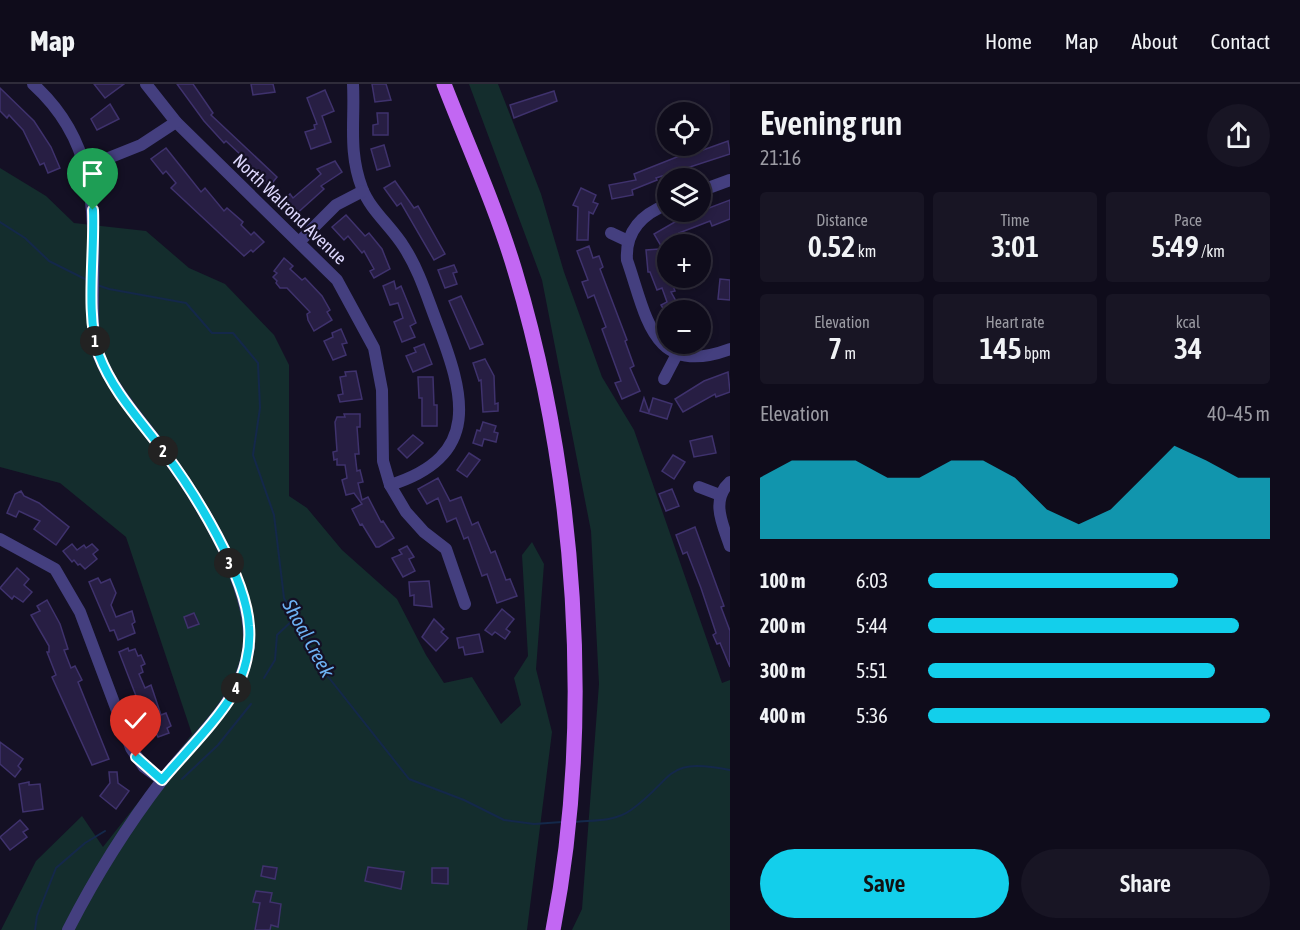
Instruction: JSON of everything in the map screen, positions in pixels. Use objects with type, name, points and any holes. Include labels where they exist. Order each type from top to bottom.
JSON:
[{"type":"main road","points":[[444,84],[515,270],[548,406],[564,500],[572,609],[575,729],[562,886],[553,930]]},
{"type":"street","points":[[33,84],[64,120],[86,167],[94,226],[93,322],[98,352],[111,381],[174,466],[224,554],[244,600],[250,639],[244,669],[234,692],[162,780],[92,885],[68,930]]},
{"type":"street","name":"North Walrond Avenue","points":[[146,84],[176,122],[337,280],[374,348],[382,390],[383,461],[390,484],[406,512],[424,532],[446,549],[465,604]]},
{"type":"street","points":[[353,84],[351,143],[363,191],[396,234],[416,268],[453,365],[461,400],[457,429],[442,455],[423,471],[390,484]]},
{"type":"street","points":[[86,167],[141,145],[176,122]]},
{"type":"street","points":[[711,187],[730,180]]},
{"type":"street","points":[[299,242],[336,205],[363,191]]},
{"type":"street","points":[[657,208],[639,220],[628,241],[627,260],[653,334],[657,339]]},
{"type":"street","points":[[611,233],[628,241]]},
{"type":"street","points":[[664,379],[677,354],[701,358],[730,349]]},
{"type":"street","points":[[730,482],[720,495],[720,512],[730,546]]},
{"type":"street","points":[[699,487],[720,495]]},
{"type":"street","points":[[0,539],[55,569],[80,612],[131,748],[144,767],[162,780]]},
{"type":"green space","points":[[469,84],[498,84],[541,194],[564,272],[602,377],[634,430],[722,683],[730,680],[730,930],[572,930],[582,909],[599,684],[591,531],[542,280]]},
{"type":"green space","points":[[0,168],[46,196],[74,223],[146,231],[189,268],[225,284],[274,335],[289,365],[289,496],[307,508],[342,550],[397,599],[426,655],[444,683],[472,677],[501,724],[521,705],[514,678],[528,656],[522,555],[532,542],[544,564],[536,669],[552,732],[527,930],[1,930],[36,861],[82,816],[103,847],[192,734],[126,537],[60,483],[0,467]]},
{"type":"building","points":[[94,84],[124,84],[105,98]]},
{"type":"building","points":[[177,84],[193,84],[213,113],[211,115],[277,177],[269,187],[239,159],[242,156],[226,141],[224,143],[204,121]]},
{"type":"building","points":[[251,84],[273,84],[275,92],[253,95]]},
{"type":"building","points":[[372,84],[386,84],[391,100],[375,102]]},
{"type":"building","points":[[0,88],[34,121],[51,147],[60,168],[48,173],[44,163],[40,165],[23,130],[9,115],[7,118],[0,111]]},
{"type":"building","points":[[325,90],[334,111],[322,116],[331,142],[311,149],[305,132],[315,129],[314,125],[317,124],[307,98]]},
{"type":"building","points":[[554,91],[557,101],[514,118],[510,105]]},
{"type":"building","points":[[110,104],[119,119],[97,130],[91,119]]},
{"type":"building","points":[[377,113],[388,113],[388,135],[373,135],[373,125],[378,124]]},
{"type":"building","points":[[728,141],[730,154],[687,168],[657,168],[657,180],[632,190],[633,195],[612,199],[609,185],[636,180],[634,174],[679,156],[711,156],[711,147]]},
{"type":"building","points":[[384,145],[390,166],[377,170],[371,149]]},
{"type":"building","points":[[166,148],[201,192],[205,188],[224,211],[227,208],[243,222],[241,225],[251,235],[254,232],[264,242],[253,252],[251,250],[244,256],[171,188],[176,183],[166,171],[163,174],[151,159]]},
{"type":"building","points":[[335,161],[342,172],[321,186],[324,189],[294,216],[281,203],[290,194],[293,198],[321,174],[317,169]]},
{"type":"building","points":[[395,181],[414,208],[418,206],[445,254],[434,260],[401,203],[397,206],[384,188]]},
{"type":"building","points":[[581,188],[596,195],[593,202],[598,204],[593,214],[589,212],[588,240],[577,240],[578,207],[573,205]]},
{"type":"building","points":[[730,200],[730,219],[712,226],[711,207]]},
{"type":"building","points":[[346,215],[365,236],[369,233],[382,249],[390,269],[374,278],[370,271],[374,269],[364,251],[362,253],[348,236],[344,240],[332,227]]},
{"type":"building","points":[[675,222],[707,222],[678,234],[657,234],[657,239],[654,234]]},
{"type":"building","points":[[589,246],[593,258],[599,256],[603,267],[600,269],[627,340],[625,341],[634,366],[630,368],[640,391],[622,399],[615,383],[621,381],[602,329],[606,327],[594,295],[588,298],[582,282],[588,280],[577,251]]},
{"type":"building","points":[[657,249],[657,288],[662,288],[657,290],[648,272],[646,250]]},
{"type":"building","points":[[284,258],[293,266],[290,269],[302,280],[305,278],[322,296],[330,310],[327,312],[332,320],[314,331],[308,320],[307,314],[310,312],[287,288],[280,288],[273,277],[277,273],[274,271]]},
{"type":"building","points":[[454,265],[457,272],[453,273],[457,284],[445,288],[438,270]]},
{"type":"building","points":[[720,279],[730,280],[730,300],[718,299]]},
{"type":"building","points":[[394,281],[396,289],[401,286],[416,323],[410,326],[415,337],[402,342],[394,322],[403,318],[398,303],[390,305],[383,286]]},
{"type":"building","points":[[662,288],[674,288],[675,291],[671,292],[675,300],[666,300]]},
{"type":"building","points":[[461,296],[483,344],[470,349],[449,301]]},
{"type":"building","points":[[341,329],[347,343],[342,344],[346,355],[333,360],[324,341],[333,337],[332,333]]},
{"type":"building","points":[[424,344],[432,364],[413,372],[406,356],[416,352],[414,348]]},
{"type":"building","points":[[485,359],[494,376],[495,404],[498,403],[498,411],[483,412],[481,380],[479,381],[473,363]]},
{"type":"building","points":[[356,371],[362,399],[340,402],[338,395],[343,394],[340,377],[346,376],[345,372]]},
{"type":"building","points":[[728,372],[730,392],[716,397],[715,394],[683,412],[675,399],[704,381]]},
{"type":"building","points":[[418,377],[433,377],[437,426],[422,426],[422,398],[419,398]]},
{"type":"building","points":[[644,398],[649,412],[653,398],[672,404],[667,419],[640,411]]},
{"type":"building","points":[[344,414],[360,414],[360,427],[357,427],[359,454],[355,454],[357,471],[360,470],[363,482],[358,483],[362,500],[368,497],[381,522],[383,521],[394,538],[379,547],[376,547],[362,524],[360,525],[352,509],[362,504],[354,493],[346,495],[342,480],[347,478],[345,465],[337,465],[337,459],[334,460],[333,452],[337,451],[335,422],[337,417],[345,417]]},
{"type":"building","points":[[483,422],[496,426],[494,432],[498,433],[496,442],[484,439],[482,446],[473,443],[477,430],[480,431]]},
{"type":"building","points":[[413,435],[423,443],[407,458],[398,449]]},
{"type":"building","points":[[712,436],[716,453],[694,457],[690,441]]},
{"type":"building","points":[[469,453],[480,460],[467,477],[457,470]]},
{"type":"building","points":[[673,455],[685,462],[674,479],[662,471]]},
{"type":"building","points":[[438,478],[450,501],[461,497],[472,525],[478,522],[491,553],[495,551],[506,580],[510,579],[517,596],[497,603],[487,574],[482,576],[468,537],[464,539],[456,518],[447,522],[438,498],[427,504],[418,489]]},
{"type":"building","points":[[672,489],[679,506],[666,511],[659,494]]},
{"type":"building","points":[[21,491],[24,496],[39,503],[69,527],[56,545],[34,529],[40,521],[19,511],[16,517],[7,513],[15,494]]},
{"type":"building","points":[[695,527],[724,606],[721,607],[730,631],[730,667],[720,643],[717,644],[713,635],[716,633],[687,552],[683,554],[676,535]]},
{"type":"building","points":[[72,544],[77,550],[84,545],[86,548],[92,544],[98,550],[93,554],[97,559],[85,569],[74,560],[72,562],[63,551]]},
{"type":"building","points":[[407,546],[414,557],[409,559],[415,571],[403,577],[392,558],[402,554],[399,550]]},
{"type":"building","points":[[17,568],[29,579],[24,585],[32,592],[23,602],[14,596],[12,599],[0,588]]},
{"type":"building","points":[[98,578],[101,583],[110,579],[116,593],[111,605],[116,617],[132,611],[135,633],[118,640],[114,630],[110,631],[89,582]]},
{"type":"building","points":[[429,581],[432,607],[414,605],[414,595],[410,596],[409,582]]},
{"type":"building","points":[[47,600],[60,624],[68,649],[64,650],[71,668],[75,666],[82,680],[78,682],[109,759],[92,765],[52,677],[56,675],[47,652],[49,652],[49,646],[31,615],[40,611],[37,606]]},
{"type":"building","points":[[502,609],[514,619],[506,629],[510,632],[505,639],[495,632],[492,635],[485,630]]},
{"type":"building","points":[[194,613],[199,624],[188,628],[184,617]]},
{"type":"building","points":[[434,619],[444,629],[441,632],[448,638],[436,651],[422,637]]},
{"type":"building","points":[[479,634],[483,652],[465,655],[463,647],[459,648],[457,638]]},
{"type":"building","points":[[128,648],[129,651],[135,649],[138,656],[141,655],[145,664],[141,666],[143,672],[139,674],[145,688],[151,685],[161,715],[166,713],[171,726],[167,728],[169,733],[158,737],[155,730],[150,732],[119,652]]},
{"type":"building","points":[[0,742],[23,759],[18,766],[21,769],[15,777],[0,764]]},
{"type":"building","points":[[109,772],[117,772],[118,783],[129,791],[116,809],[100,796],[110,783]]},
{"type":"building","points":[[29,782],[29,785],[40,784],[43,809],[23,812],[19,784]]},
{"type":"building","points":[[20,820],[28,829],[23,832],[27,837],[10,850],[0,837]]},
{"type":"building","points":[[263,866],[277,868],[275,879],[261,876]]},
{"type":"building","points":[[368,867],[404,872],[401,889],[365,881]]},
{"type":"building","points":[[432,868],[448,868],[448,884],[432,883]]},
{"type":"building","points":[[256,891],[272,893],[270,902],[281,904],[278,927],[271,925],[270,930],[255,930],[260,903],[253,902]]},
{"type":"waterway","name":"Shoal Creek","points":[[0,222],[25,238],[49,261],[89,281]]},
{"type":"waterway","name":"Shoal Creek","points":[[97,285],[186,303],[212,333],[233,333],[258,363],[260,408],[253,455],[274,515],[284,598],[322,669],[409,779],[464,800],[504,820],[534,824],[562,822]]},
{"type":"waterway","points":[[264,678],[275,660],[277,635],[294,619]]},
{"type":"waterway","points":[[182,779],[218,745],[251,704]]},
{"type":"waterway","name":"Shoal Creek","points":[[574,822],[604,820],[624,814],[681,768],[693,766],[730,770]]},
{"type":"waterway","points":[[35,930],[37,916],[56,868],[85,843],[105,831]]},
{"type":"route","points":[[93,210],[93,322],[98,352],[111,381],[174,466],[209,524],[244,600],[249,626],[250,639],[244,669],[234,692],[221,712],[162,780],[144,767],[136,757]]}]
